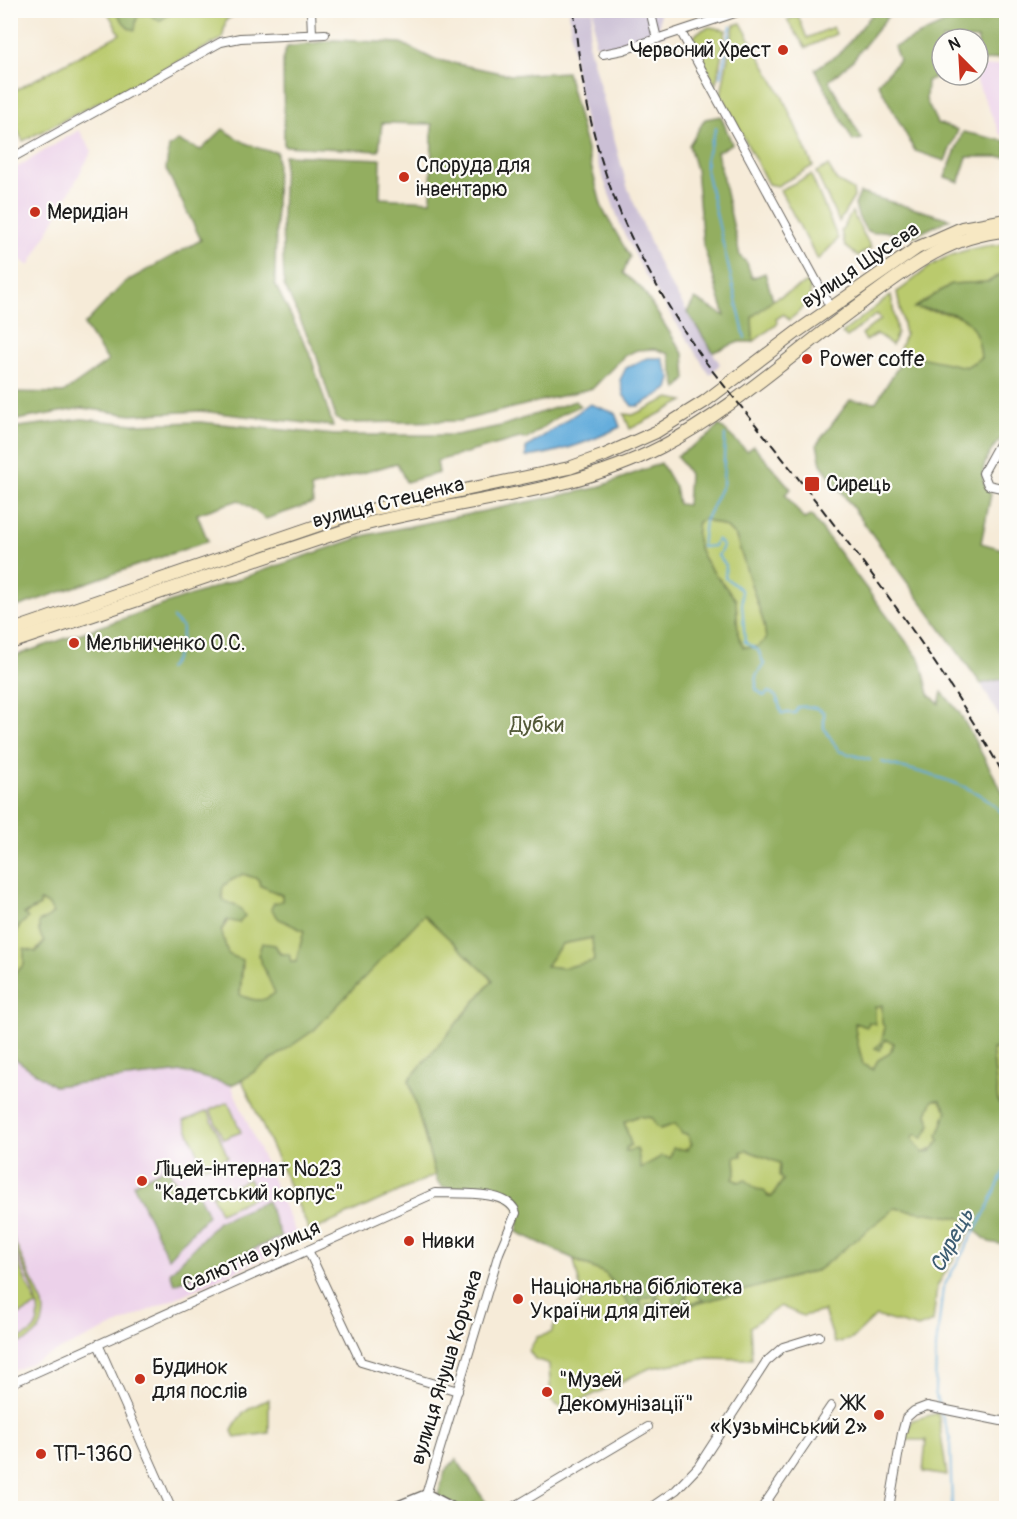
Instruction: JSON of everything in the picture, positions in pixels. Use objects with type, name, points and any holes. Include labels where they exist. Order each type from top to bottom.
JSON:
[{"type":"main road","name":"вулиця Щусєва","points":[[748,369],[831,308],[935,238],[962,228],[1006,220]]},
{"type":"main road","name":"вулиця Щусєва","points":[[763,378],[921,259],[962,240],[1006,231]]},
{"type":"main road","name":"вулиця Стеценка","points":[[10,631],[351,514],[569,468],[656,432],[704,402],[748,369]]},
{"type":"main road","name":"вулиця Стеценка","points":[[10,644],[355,527],[409,513],[561,484],[607,470],[680,436],[738,398],[763,378]]},
{"type":"street","points":[[311,10],[312,34]]},
{"type":"street","points":[[650,10],[657,39]]},
{"type":"street","points":[[603,54],[681,32],[744,10]]},
{"type":"street","points":[[681,32],[831,308]]},
{"type":"street","points":[[10,159],[221,42],[240,38],[325,34]]},
{"type":"street","points":[[1006,437],[999,444],[984,472],[988,485],[1006,489]]},
{"type":"street","name":"Салютна вулиця","points":[[10,1384],[435,1192],[497,1196],[510,1204]]},
{"type":"street","name":"вулиця Януша Корчака","points":[[422,1509],[499,1253],[516,1214],[510,1204]]},
{"type":"street","points":[[308,1250],[361,1362],[458,1391]]},
{"type":"street","points":[[650,1509],[676,1490],[698,1467],[766,1362],[783,1347],[819,1336]]},
{"type":"street","points":[[98,1344],[171,1509]]},
{"type":"street","points":[[762,1509],[831,1406]]},
{"type":"street","points":[[889,1509],[906,1418],[914,1411],[927,1406],[1006,1422]]},
{"type":"street","points":[[512,1509],[648,1427]]},
{"type":"street","points":[[395,1509],[427,1495],[452,1509]]},
{"type":"shaded area","points":[[569,11],[593,11],[588,43],[627,186],[662,271],[720,364],[710,375],[644,273],[622,229],[588,136],[575,72]]},
{"type":"shaded area","points":[[594,11],[660,11],[659,29],[667,34],[618,48],[595,44]]},
{"type":"shaded area","points":[[1006,64],[1006,137],[1000,134],[979,87],[990,87],[990,66]]},
{"type":"shaded area","name":"Меридіан","points":[[79,130],[92,151],[29,266],[11,253],[11,171]]},
{"type":"shaded area","points":[[1006,678],[1006,729],[981,684]]},
{"type":"shaded area","name":"Ліцей-інтернат №23 \"Кадетський корпус\"","points":[[10,1055],[54,1086],[183,1072],[231,1085],[300,1242],[11,1372]]},
{"type":"green space","points":[[107,11],[241,11],[226,20],[222,39],[23,141],[11,118],[10,93],[120,34]]},
{"type":"green space","points":[[115,11],[175,11],[159,21],[148,14],[140,15],[137,17],[135,30],[128,28]]},
{"type":"green space","points":[[875,11],[892,11],[853,60],[829,81],[862,139],[853,141],[815,69],[840,53]]},
{"type":"green space","points":[[972,11],[1006,11],[1006,57],[990,60],[990,27],[937,27]]},
{"type":"green space","points":[[798,16],[807,38],[833,27],[836,34],[806,48],[787,20]]},
{"type":"green space","points":[[741,23],[783,98],[813,166],[777,186],[768,184],[721,94],[734,25]]},
{"type":"green space","points":[[710,27],[726,30],[716,85],[693,42],[696,34]]},
{"type":"green space","points":[[930,30],[930,80],[927,81],[926,100],[937,123],[958,130],[945,161],[915,151],[878,83],[899,60],[894,47]]},
{"type":"green space","points":[[334,40],[401,43],[433,59],[511,75],[567,72],[602,208],[630,257],[623,273],[642,289],[684,355],[686,379],[677,389],[669,354],[655,349],[637,350],[624,356],[593,388],[460,421],[348,423],[336,419],[316,354],[284,285],[282,218],[284,155],[381,159],[380,198],[431,201],[432,124],[382,123],[379,151],[284,146],[283,57],[287,47]]},
{"type":"green space","points":[[721,116],[732,144],[717,152],[740,256],[747,263],[752,278],[765,273],[773,300],[752,317],[753,342],[739,342],[713,352],[687,312],[695,299],[725,316],[703,244],[696,170],[689,145],[705,119]]},
{"type":"green space","points":[[223,129],[248,144],[277,152],[275,284],[310,354],[333,426],[200,411],[131,415],[82,408],[11,421],[11,392],[63,393],[108,361],[84,325],[125,282],[201,240],[166,169],[169,147],[178,141],[201,150]]},
{"type":"green space","points":[[963,132],[1006,141],[1006,157],[967,157],[959,182],[945,177]]},
{"type":"green space","points":[[828,166],[837,181],[853,190],[854,197],[839,222],[816,172]]},
{"type":"green space","points":[[811,175],[838,239],[818,260],[780,190]]},
{"type":"green space","points":[[860,193],[950,219],[914,236],[882,231],[873,233],[866,230],[858,216],[855,205]]},
{"type":"green space","points":[[852,212],[871,248],[858,256],[845,246],[841,231]]},
{"type":"green space","points":[[1006,244],[1006,271],[988,282],[951,284],[915,308],[952,314],[968,322],[979,341],[981,357],[967,367],[898,354],[905,335],[897,292],[929,267],[951,255]]},
{"type":"green space","points":[[1006,271],[1006,433],[985,462],[983,479],[991,494],[981,543],[1006,550],[1006,678],[981,684],[821,464],[817,444],[850,400],[876,402],[906,354],[966,367],[981,358],[979,343],[974,331],[961,317],[951,313],[914,308],[951,284],[988,282]]},
{"type":"green space","points":[[808,282],[810,293],[806,304],[789,320],[784,314],[776,319],[778,323],[753,342],[752,317],[773,300]]},
{"type":"green space","points":[[891,295],[897,333],[892,345],[877,334],[866,341],[862,334],[881,319],[877,314],[847,337],[842,333]]},
{"type":"green space","points":[[669,398],[684,401],[630,429],[624,414],[633,415]]},
{"type":"green space","points":[[575,401],[580,406],[562,414],[527,439],[520,438],[437,461],[439,473],[406,482],[397,463],[311,488],[313,503],[266,519],[239,500],[197,514],[208,541],[11,609],[11,428],[82,419],[134,424],[200,422],[335,435],[456,435],[501,426]]},
{"type":"green space","name":"Дубки","points":[[719,425],[747,451],[754,446],[791,489],[785,494],[804,519],[811,515],[921,661],[929,694],[939,704],[942,692],[959,712],[1006,798],[1006,1048],[992,1049],[998,1103],[1006,1106],[1006,1245],[989,1242],[960,1218],[895,1208],[818,1270],[664,1313],[656,1319],[635,1313],[606,1274],[517,1232],[519,1216],[515,1205],[507,1197],[483,1190],[442,1187],[437,1181],[409,1080],[493,980],[424,915],[314,1030],[242,1080],[231,1085],[183,1072],[54,1086],[10,1055],[11,967],[16,972],[24,965],[24,949],[36,952],[44,943],[39,931],[39,921],[47,919],[53,913],[49,905],[40,901],[40,906],[24,914],[28,918],[15,930],[11,946],[11,657],[367,535],[596,488],[661,463],[675,487],[678,504],[687,505],[689,474],[677,456],[710,435]],"holes":[[[704,519],[726,527],[736,537],[764,624],[766,639],[757,647],[743,647],[738,634],[736,600],[702,555],[696,533],[698,522]],[[243,874],[258,879],[261,886],[282,895],[282,901],[274,903],[271,909],[279,919],[304,931],[296,962],[291,962],[289,954],[280,954],[275,945],[262,943],[258,955],[275,993],[262,1000],[240,995],[242,960],[228,954],[221,930],[227,920],[239,923],[245,916],[240,908],[223,900],[222,889],[227,883]],[[592,938],[594,961],[563,968],[546,966],[562,944]],[[882,1005],[882,1023],[885,1028],[881,1043],[875,1048],[880,1050],[886,1039],[894,1043],[890,1053],[878,1060],[873,1069],[863,1065],[855,1023],[867,1027],[869,1022],[875,1024],[875,1007]],[[933,1100],[940,1100],[947,1111],[938,1135],[940,1140],[930,1152],[923,1153],[912,1138],[916,1134],[923,1138],[931,1125],[927,1113]],[[638,1116],[652,1118],[660,1129],[675,1124],[682,1134],[687,1134],[692,1144],[687,1150],[673,1148],[670,1158],[662,1156],[641,1168],[637,1149],[626,1151],[626,1148],[631,1145],[624,1122]],[[746,1150],[780,1163],[779,1176],[783,1180],[772,1197],[768,1197],[764,1190],[756,1189],[746,1180],[738,1182],[733,1179],[736,1172],[735,1157],[742,1156],[741,1152]],[[687,1279],[693,1291],[703,1300],[686,1304],[684,1300],[690,1290],[687,1287],[673,1298],[676,1307],[663,1310],[659,1298],[655,1299],[656,1303],[646,1304],[658,1312],[655,1317],[642,1306],[639,1299],[652,1296],[654,1298],[659,1293]]]},
{"type":"green space","points":[[704,519],[726,527],[736,537],[764,624],[766,639],[757,647],[743,647],[738,634],[736,600],[702,555],[696,533],[698,522]]},
{"type":"green space","points":[[243,874],[258,879],[261,886],[282,895],[284,898],[274,910],[286,922],[304,931],[296,962],[286,959],[275,945],[258,955],[275,993],[262,1000],[240,995],[243,964],[228,954],[221,931],[237,907],[223,900],[222,887],[231,879]]},
{"type":"green space","points":[[40,901],[49,905],[53,913],[39,931],[44,942],[16,973],[11,967],[15,937],[24,914],[40,906]]},
{"type":"green space","points":[[423,914],[493,980],[409,1080],[435,1175],[310,1232],[242,1080],[314,1030]]},
{"type":"green space","points":[[592,938],[594,961],[563,968],[545,966],[562,944]]},
{"type":"green space","points":[[882,1005],[885,1027],[880,1049],[885,1038],[894,1043],[890,1054],[878,1060],[873,1069],[863,1065],[855,1023],[867,1026],[875,1007]]},
{"type":"green space","points":[[992,1048],[1006,1048],[1006,1106],[998,1103]]},
{"type":"green space","points":[[933,1100],[940,1100],[947,1111],[938,1135],[940,1140],[935,1148],[923,1153],[911,1138],[916,1134],[922,1138],[927,1113]]},
{"type":"green space","points":[[228,1102],[241,1132],[223,1139],[210,1110]]},
{"type":"green space","points":[[208,1111],[228,1157],[204,1167],[184,1121]]},
{"type":"green space","points":[[638,1116],[652,1118],[660,1129],[675,1124],[687,1134],[692,1145],[670,1158],[640,1168],[638,1151],[626,1151],[626,1148],[631,1145],[624,1121]]},
{"type":"green space","points":[[746,1150],[780,1163],[783,1180],[772,1197],[733,1179],[736,1172],[735,1156],[742,1155],[741,1152]]},
{"type":"green space","points":[[167,1166],[180,1190],[194,1185],[208,1215],[168,1258],[133,1184]]},
{"type":"green space","points":[[249,1179],[257,1196],[220,1213],[212,1195]]},
{"type":"green space","points":[[267,1201],[281,1237],[175,1284],[170,1273],[218,1222]]},
{"type":"green space","points":[[894,1208],[960,1218],[972,1228],[937,1286],[933,1322],[918,1328],[876,1316],[852,1339],[835,1343],[824,1311],[803,1316],[780,1306],[750,1327],[752,1359],[708,1358],[650,1368],[563,1409],[551,1401],[549,1364],[535,1359],[529,1351],[537,1337],[551,1333],[557,1318],[574,1310],[583,1300],[574,1260],[606,1274],[635,1313],[656,1319],[664,1313],[818,1270]]},
{"type":"green space","points":[[10,1232],[43,1304],[44,1312],[41,1326],[33,1337],[12,1344],[11,1339],[28,1335],[36,1326],[39,1314],[31,1283],[11,1241]]},
{"type":"green space","points":[[11,1247],[37,1306],[10,1319]]},
{"type":"green space","points":[[687,1279],[703,1300],[686,1304],[687,1287],[682,1289],[677,1307],[663,1310],[661,1300],[647,1305],[658,1313],[655,1317],[642,1306],[639,1299],[647,1298]]},
{"type":"green space","points":[[269,1399],[269,1433],[235,1438],[232,1431],[238,1419],[251,1408]]},
{"type":"green space","points":[[938,1413],[947,1476],[923,1472],[926,1440],[906,1440],[912,1420]]},
{"type":"green space","points":[[456,1459],[490,1508],[459,1508],[438,1495],[445,1471]]},
{"type":"water","points":[[647,358],[662,358],[671,378],[668,389],[639,406],[632,406],[624,396],[620,380],[626,368]]},
{"type":"water","points":[[590,404],[615,413],[620,427],[574,446],[526,457],[526,448]]},
{"type":"waterway","name":"Сирець","points":[[721,77],[731,26]]},
{"type":"waterway","name":"Сирець","points":[[716,128],[706,158],[706,170],[745,338]]},
{"type":"waterway","name":"Сирець","points":[[725,435],[723,484],[705,521],[702,547],[714,546],[717,539],[723,546],[718,556],[726,565],[725,577],[741,590],[745,642],[758,650],[764,664],[756,676],[756,689],[764,696],[768,692],[775,696],[781,713],[795,713],[798,707],[818,709],[824,713],[824,728],[839,751],[870,760]]},
{"type":"waterway","points":[[168,669],[177,655],[181,640],[182,627],[173,618]]},
{"type":"waterway","name":"Сирець","points":[[882,762],[966,788],[995,806],[1006,818]]},
{"type":"waterway","name":"Сирець","points":[[938,1403],[935,1392],[936,1348],[943,1288],[986,1211],[1006,1167]]},
{"type":"waterway","name":"Сирець","points":[[941,1413],[950,1439],[952,1508]]},
{"type":"railway","points":[[574,10],[586,100],[601,160],[622,218],[652,277],[700,355],[817,502],[903,617],[957,697],[1006,779]]},
{"type":"place","name":"Червоний Хрест","points":[[783,50]]},
{"type":"place","name":"Споруда для інвентарю","points":[[404,177]]},
{"type":"place","name":"Меридіан","points":[[35,212]]},
{"type":"place","name":"Power coffe","points":[[807,359]]},
{"type":"place","name":"Сирець","points":[[812,484]]},
{"type":"place","name":"Мельниченко О.С.","points":[[74,643]]},
{"type":"place","name":"Ліцей-інтернат №23 \"Кадетський корпус\"","points":[[142,1181]]},
{"type":"place","name":"Нивки","points":[[409,1241]]},
{"type":"place","name":"Національна бібліотека України для дітей","points":[[518,1299]]},
{"type":"place","name":"Будинок для послів","points":[[140,1379]]},
{"type":"place","name":"\"Музей Декомунізації\"","points":[[547,1392]]},
{"type":"place","name":"ЖК «Кузьмінський 2»","points":[[879,1415]]},
{"type":"place","name":"ТП-1360","points":[[41,1454]]}]
